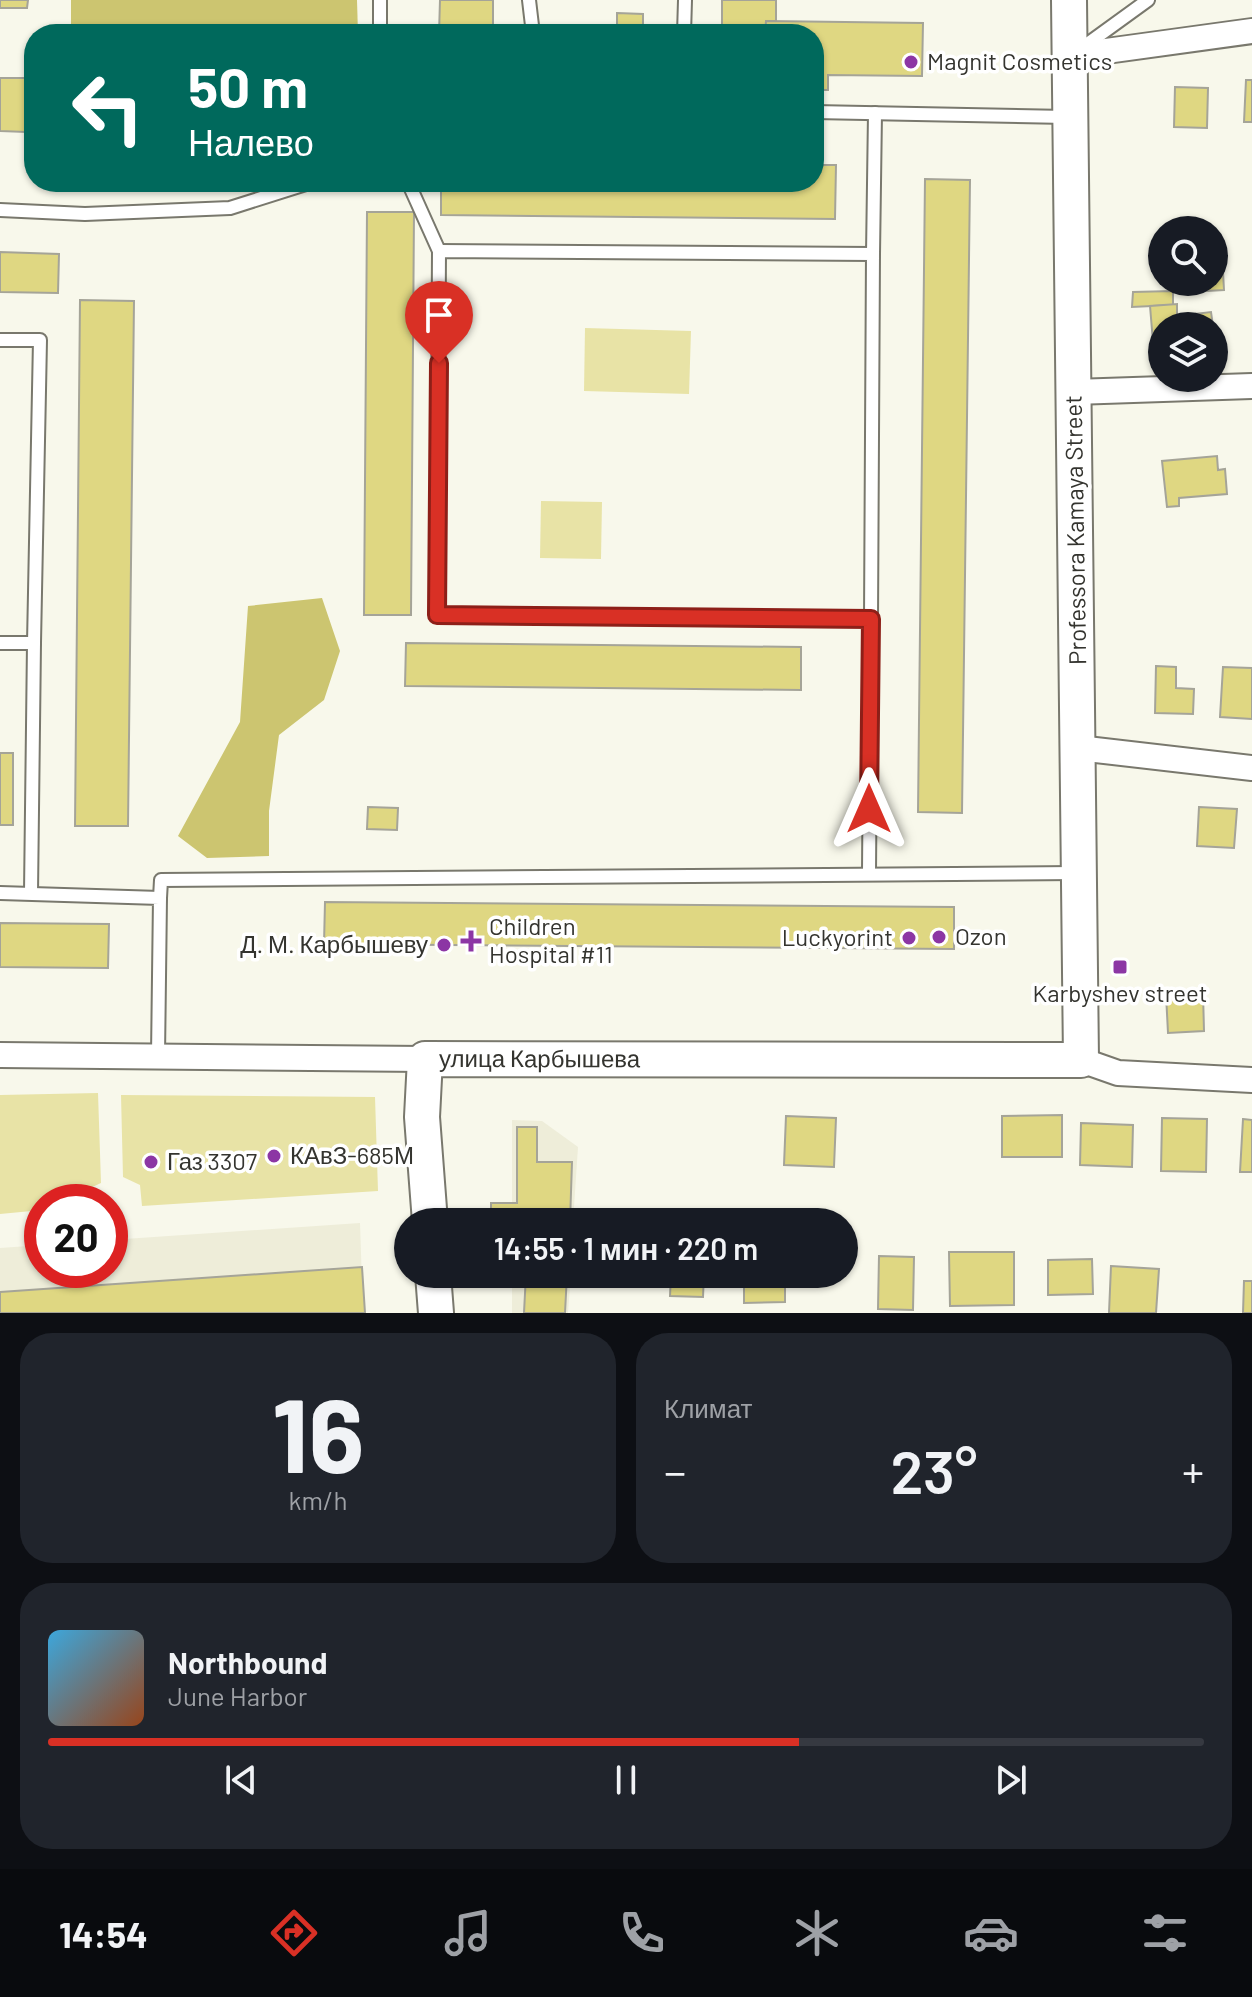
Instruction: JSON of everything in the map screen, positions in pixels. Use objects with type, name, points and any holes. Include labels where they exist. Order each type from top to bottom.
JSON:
[{"type":"street","name":"Professora Kamaya Street","points":[[1069,0],[1081,1060]]},
{"type":"street","points":[[1070,56],[1252,31]]},
{"type":"street","points":[[1074,392],[1252,386]]},
{"type":"street","points":[[1078,748],[1252,768]]},
{"type":"street","name":"улица Карбышева","points":[[0,1055],[1081,1060]]},
{"type":"street","points":[[425,1059],[422,1117],[429,1208]]},
{"type":"street","points":[[1081,1060],[1118,1073],[1252,1080]]},
{"type":"street","points":[[434,1288],[436,1313]]},
{"type":"lane","points":[[380,0],[380,24]]},
{"type":"lane","points":[[529,0],[532,24]]},
{"type":"lane","points":[[684,24],[685,0]]},
{"type":"lane","points":[[1070,56],[1148,0]]},
{"type":"lane","points":[[824,112],[1071,117]]},
{"type":"lane","points":[[869,872],[875,113]]},
{"type":"lane","points":[[0,210],[85,214],[230,208],[280,192]]},
{"type":"lane","points":[[412,192],[439,251],[437,615],[871,619]]},
{"type":"lane","points":[[439,251],[873,254]]},
{"type":"lane","points":[[0,340],[40,340],[31,893]]},
{"type":"lane","points":[[0,643],[34,643]]},
{"type":"lane","points":[[158,1056],[161,880],[869,872],[1080,873]]},
{"type":"lane","points":[[0,893],[160,898]]},
{"type":"shaded area","points":[[71,0],[357,0],[358,24],[71,24]]},
{"type":"shaded area","points":[[585,328],[691,331],[689,394],[584,391]]},
{"type":"shaded area","points":[[541,501],[602,502],[601,559],[540,558]]},
{"type":"shaded area","points":[[322,598],[340,651],[324,700],[279,735],[269,811],[269,856],[207,858],[178,836],[240,722],[248,606]]},
{"type":"shaded area","points":[[98,1093],[101,1183],[24,1184],[24,1212],[0,1214],[0,1095]]},
{"type":"shaded area","points":[[121,1095],[375,1097],[378,1191],[142,1206],[140,1185],[123,1177]]},
{"type":"shaded area","points":[[512,1120],[542,1121],[578,1147],[574,1208],[512,1208]]},
{"type":"shaded area","points":[[360,1223],[363,1313],[0,1313],[0,1248],[24,1246],[24,1288],[128,1288],[128,1239]]},
{"type":"shaded area","points":[[512,1288],[570,1288],[568,1313],[512,1313]]},
{"type":"building","points":[[0,0],[28,0],[27,8],[0,8]]},
{"type":"building","points":[[440,0],[493,0],[493,24],[439,24]]},
{"type":"building","points":[[722,0],[776,0],[776,21],[766,21],[766,24],[722,24]]},
{"type":"building","points":[[617,13],[643,14],[643,24],[617,24]]},
{"type":"building","points":[[766,21],[923,23],[922,76],[828,75],[828,90],[824,90],[824,24],[766,24]]},
{"type":"building","points":[[0,78],[24,78],[24,132],[0,131]]},
{"type":"building","points":[[1246,80],[1252,80],[1252,122],[1244,122]]},
{"type":"building","points":[[1175,87],[1208,88],[1207,128],[1174,127]]},
{"type":"building","points":[[824,165],[836,165],[835,219],[441,215],[441,192],[824,192]]},
{"type":"building","points":[[925,179],[970,180],[962,813],[918,812]]},
{"type":"building","points":[[367,212],[414,212],[411,615],[364,615]]},
{"type":"building","points":[[0,252],[59,254],[58,293],[0,292]]},
{"type":"building","points":[[1133,292],[1148,292],[1148,296],[1173,296],[1173,305],[1132,307]]},
{"type":"building","points":[[80,300],[134,301],[128,826],[75,826]]},
{"type":"building","points":[[1177,304],[1177,312],[1150,312],[1150,306]]},
{"type":"building","points":[[1217,456],[1218,470],[1225,469],[1227,494],[1179,498],[1179,506],[1167,507],[1162,461]]},
{"type":"building","points":[[406,643],[801,647],[801,690],[405,686]]},
{"type":"building","points":[[1156,666],[1176,667],[1176,688],[1194,689],[1193,714],[1155,713]]},
{"type":"building","points":[[1223,667],[1252,668],[1252,719],[1220,717]]},
{"type":"building","points":[[0,753],[13,753],[13,825],[0,825]]},
{"type":"building","points":[[368,807],[398,808],[397,830],[367,829]]},
{"type":"building","points":[[1199,807],[1237,809],[1234,848],[1197,846]]},
{"type":"building","points":[[325,902],[954,907],[954,949],[324,944]]},
{"type":"building","points":[[0,923],[109,924],[108,968],[0,967]]},
{"type":"building","points":[[1203,992],[1204,1031],[1168,1033],[1166,994]]},
{"type":"building","points":[[1062,1115],[1062,1157],[1002,1157],[1002,1116]]},
{"type":"building","points":[[786,1116],[836,1118],[834,1167],[784,1165]]},
{"type":"building","points":[[1162,1118],[1207,1119],[1206,1172],[1161,1171]]},
{"type":"building","points":[[1243,1119],[1252,1120],[1252,1172],[1240,1172]]},
{"type":"building","points":[[1081,1123],[1133,1125],[1132,1167],[1080,1165]]},
{"type":"building","points":[[517,1127],[537,1127],[537,1162],[572,1162],[570,1208],[491,1208],[491,1203],[517,1203]]},
{"type":"building","points":[[949,1252],[1014,1252],[1014,1305],[950,1306]]},
{"type":"building","points":[[879,1256],[914,1257],[913,1310],[878,1309]]},
{"type":"building","points":[[1092,1259],[1093,1294],[1048,1295],[1048,1260]]},
{"type":"building","points":[[1111,1266],[1159,1269],[1156,1313],[1109,1313]]},
{"type":"building","points":[[362,1267],[365,1313],[0,1313],[0,1292],[128,1288],[128,1283]]},
{"type":"building","points":[[1244,1281],[1252,1281],[1252,1313],[1243,1313]]},
{"type":"building","points":[[525,1288],[566,1288],[565,1313],[524,1313]]},
{"type":"building","points":[[670,1288],[703,1288],[703,1297],[670,1296]]},
{"type":"building","points":[[744,1288],[785,1288],[785,1302],[744,1303]]},
{"type":"place","name":"Magnit Cosmetics","points":[[911,62]]},
{"type":"place","name":"Ozon","points":[[939,937]]},
{"type":"place","name":"Luckyorint","points":[[909,938]]},
{"type":"place","name":"Children Hospital #11","points":[[471,941]]},
{"type":"place","name":"Д. М. Карбышеву","points":[[444,945]]},
{"type":"place","name":"Karbyshev street","points":[[1120,967]]},
{"type":"place","name":"КАвЗ-685М","points":[[274,1156]]},
{"type":"place","name":"Газ 3307","points":[[151,1162]]},
{"type":"route","points":[[439,363],[437,615],[871,619],[869,809]]}]
